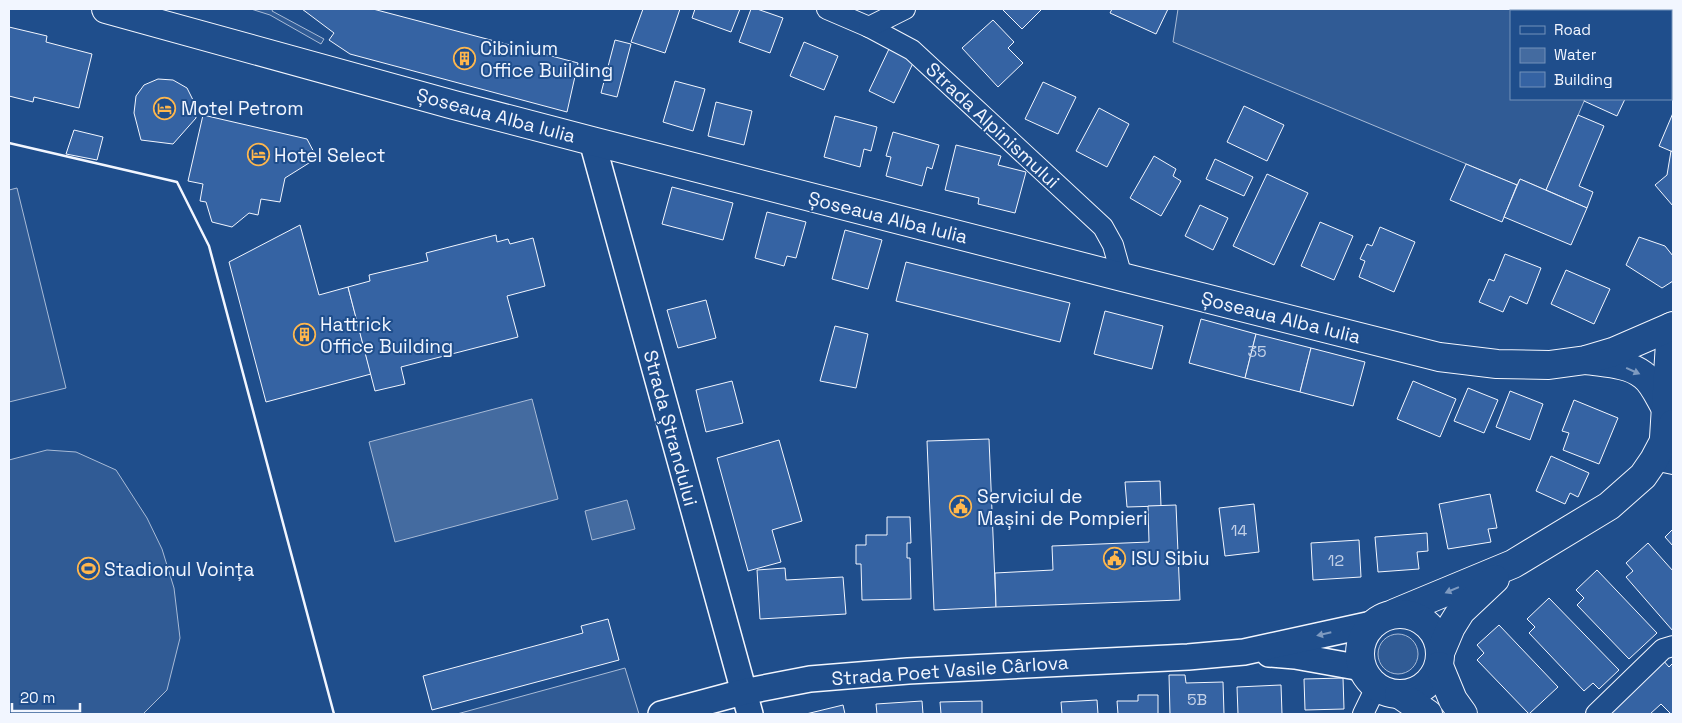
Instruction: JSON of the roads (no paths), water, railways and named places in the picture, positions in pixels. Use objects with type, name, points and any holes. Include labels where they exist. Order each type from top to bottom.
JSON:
[{"type":"main road","name":"Șoseaua Alba Iulia","points":[[106,9],[592,141],[1122,277],[1440,356],[1497,364],[1549,365],[1586,360],[1613,352],[1672,327]]},
{"type":"main road","points":[[1428,714],[1379,683],[1359,657],[1364,633],[1384,618],[1514,564],[1609,506],[1643,476],[1666,438],[1672,327]]},
{"type":"main road","points":[[1586,360],[1622,366],[1643,375],[1655,390],[1666,438]]},
{"type":"main road","points":[[1379,683],[1412,692],[1424,687],[1433,678],[1451,627],[1461,611],[1514,564]]},
{"type":"main road","points":[[1384,618],[1409,614],[1422,619],[1432,628],[1438,640],[1440,660],[1453,700],[1463,714]]},
{"type":"street","name":"Strada Alpinismului","points":[[827,9],[869,27],[912,50],[1103,227],[1113,245],[1122,277]]},
{"type":"street","points":[[869,27],[905,9]]},
{"type":"street","name":"Strada Ștrandului","points":[[592,141],[746,703]]},
{"type":"street","name":"Strada Poet Vasile Cârlova","points":[[661,714],[746,703],[810,679],[908,670],[1188,657],[1244,652],[1384,618]]},
{"type":"street","points":[[1596,714],[1663,649],[1673,646]]},
{"type":"street","name":"Strada Poet Vasile Cârlova","points":[[1244,652],[1295,656],[1379,683]]},
{"type":"street","points":[[1363,714],[1379,683]]},
{"type":"water","points":[[532,399],[558,499],[395,542],[369,442]]},
{"type":"water","points":[[627,500],[635,529],[592,540],[585,511]]},
{"type":"place","name":"Cibinium Office Building","points":[[464,59]]},
{"type":"place","name":"Motel Petrom","points":[[165,108]]},
{"type":"place","name":"Hotel Select","points":[[258,155]]},
{"type":"place","name":"Hattrick Office Building","points":[[304,335]]},
{"type":"place","name":"Serviciul de Mașini de Pompieri","points":[[961,507]]},
{"type":"place","name":"ISU Sibiu","points":[[1115,558]]},
{"type":"place","name":"Stadionul Voința","points":[[88,569]]}]
